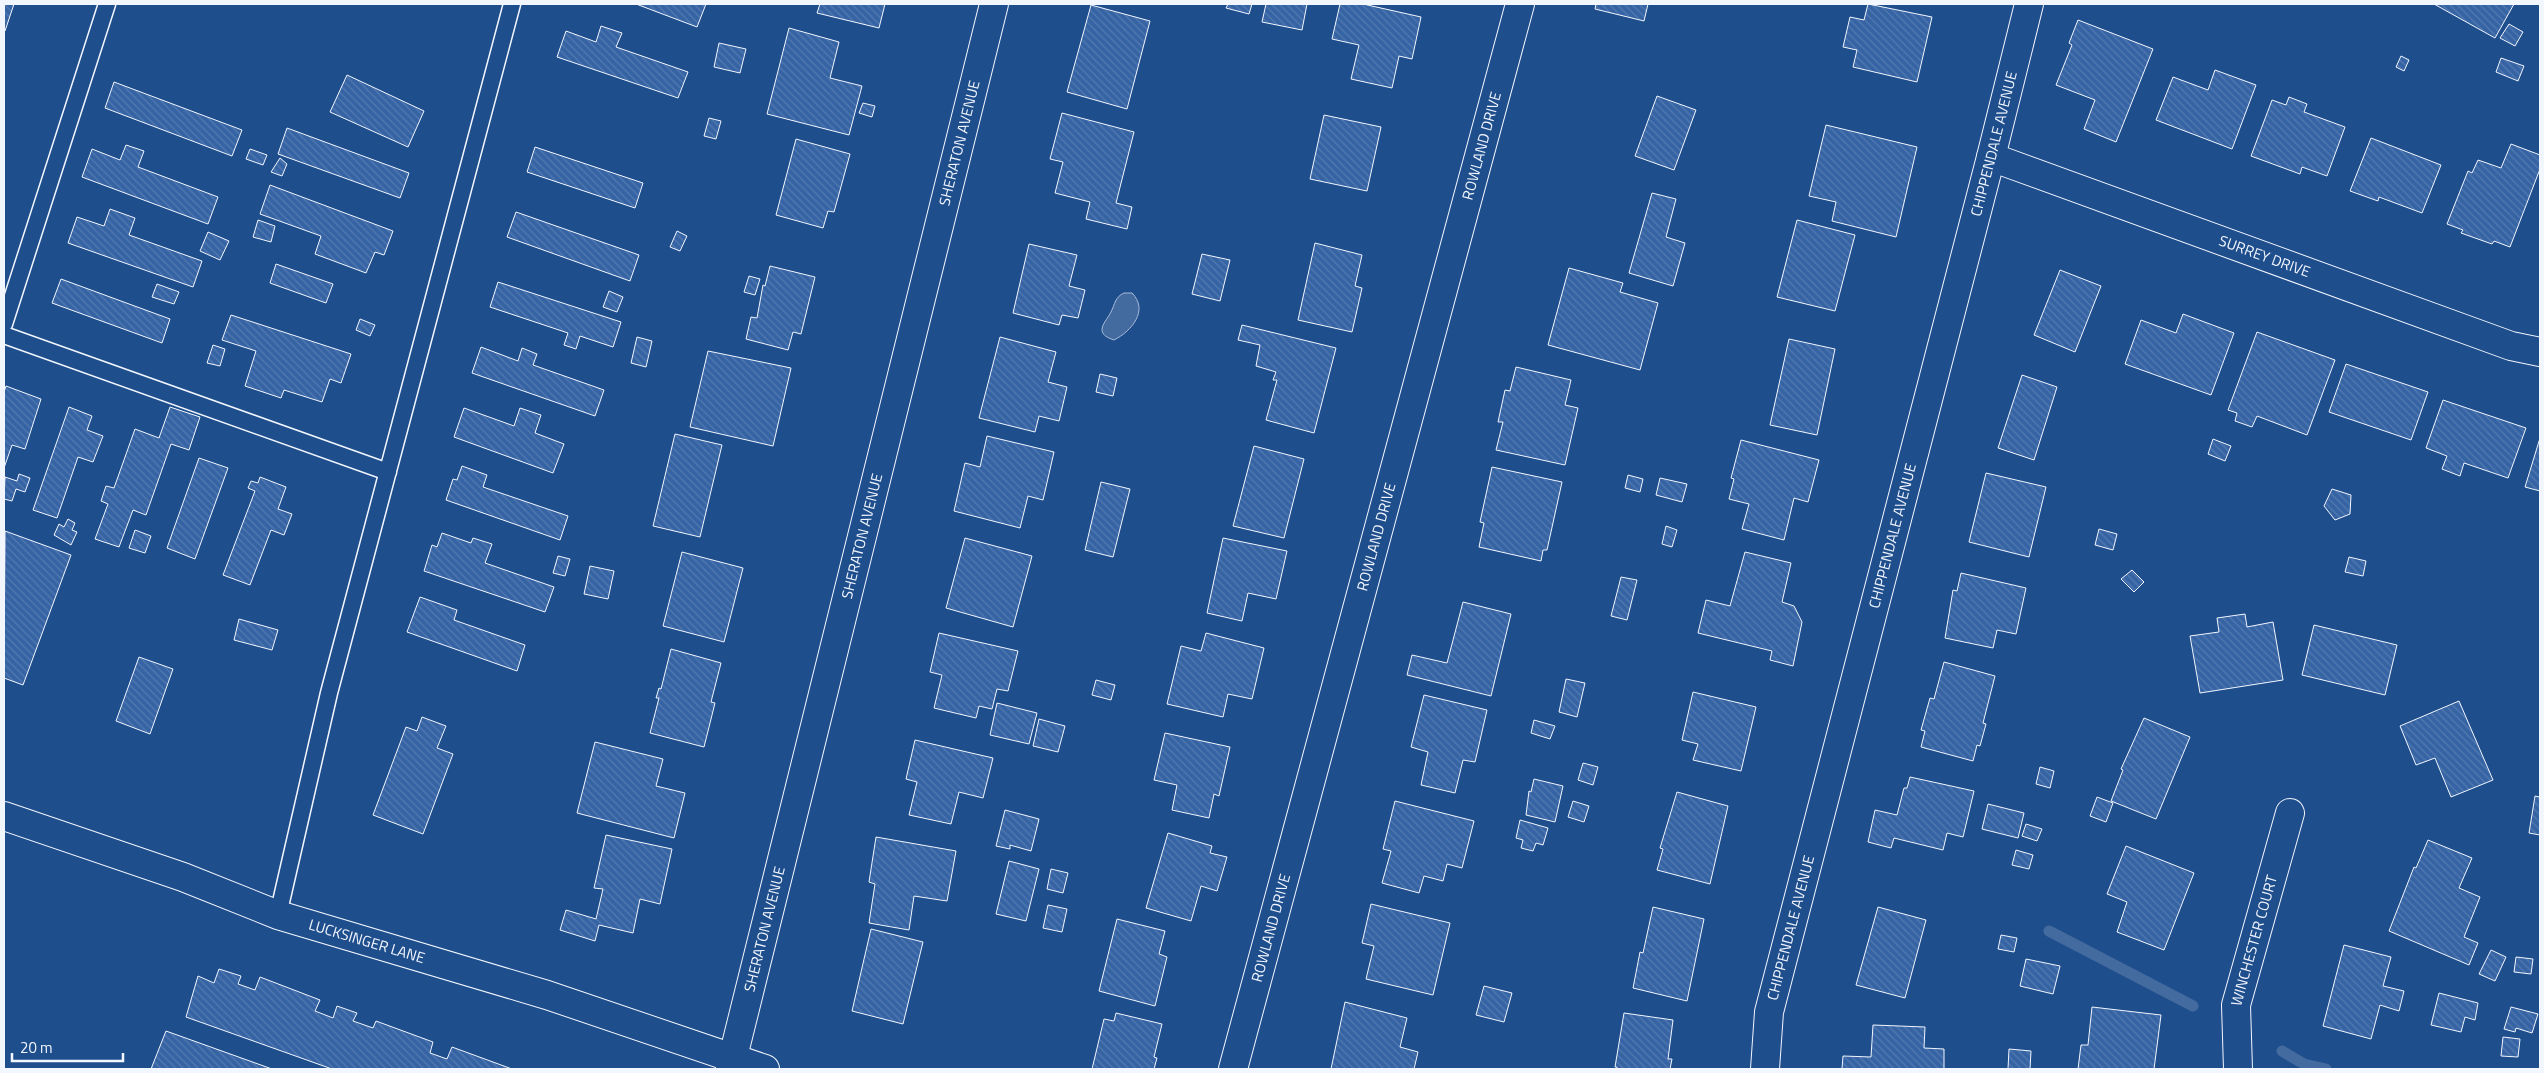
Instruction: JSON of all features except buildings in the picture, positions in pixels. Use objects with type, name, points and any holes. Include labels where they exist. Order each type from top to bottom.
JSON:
[{"type":"street","name":"SHERATON AVENUE","points":[[731,1064],[994,4]]},
{"type":"street","name":"ROWLAND DRIVE","points":[[1233,1069],[1520,4]]},
{"type":"street","name":"CHIPPENDALE AVENUE","points":[[1765,1069],[1769,1012],[2029,4]]},
{"type":"street","name":"SURREY DRIVE","points":[[1991,157],[2511,346],[2540,352]]},
{"type":"street","name":"WINCHESTER COURT","points":[[2238,1069],[2236,1006],[2290,813]]},
{"type":"street","name":"LUCKSINGER LANE","points":[[4,816],[183,877],[278,915],[547,995],[731,1064],[765,1069]]},
{"type":"lane","points":[[4,324],[107,4]]},
{"type":"lane","points":[[278,915],[329,693],[512,4]]},
{"type":"lane","points":[[4,335],[388,472]]},
{"type":"water","points":[[1124,293],[1132,293],[1137,300],[1139,313],[1132,326],[1114,340],[1104,334],[1102,327],[1117,299]]},
{"type":"waterway","points":[[2049,931],[2193,1006]]},
{"type":"waterway","points":[[2282,1051],[2304,1064],[2326,1069]]}]
